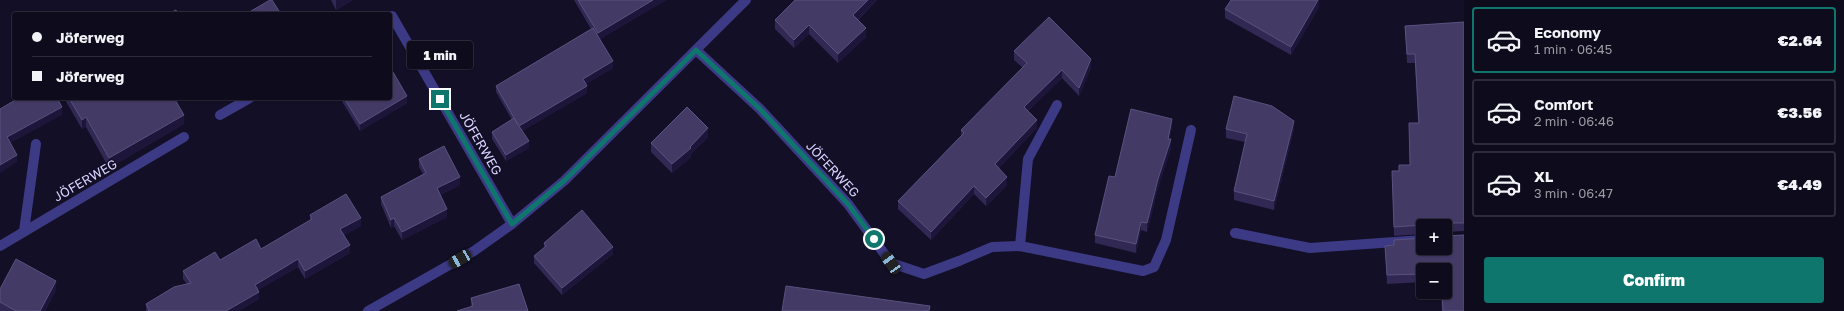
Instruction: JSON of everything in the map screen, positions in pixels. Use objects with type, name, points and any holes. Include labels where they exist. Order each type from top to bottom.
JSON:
[{"type":"street","points":[[368,311],[474,251],[512,224],[564,181],[746,0]]},
{"type":"street","name":"JÖFERWEG","points":[[392,16],[512,224]]},
{"type":"street","name":"JÖFERWEG","points":[[696,50],[760,109],[848,204],[891,263],[924,274],[992,247],[1020,246],[1143,271],[1154,268],[1166,240],[1191,130]]},
{"type":"street","points":[[220,115],[246,100]]},
{"type":"street","points":[[1020,246],[1028,159],[1057,105]]},
{"type":"street","name":"JÖFERWEG","points":[[0,246],[184,138]]},
{"type":"street","points":[[24,231],[36,144]]},
{"type":"street","points":[[1235,233],[1310,248],[1416,240]]},
{"type":"building","points":[[272,0],[280,12],[249,12]]},
{"type":"building","points":[[578,0],[653,0],[598,33]]},
{"type":"building","points":[[795,0],[868,0],[853,15],[866,28],[838,54],[809,25],[794,40],[775,20]]},
{"type":"building","points":[[1231,0],[1318,0],[1291,47],[1225,9]]},
{"type":"building","points":[[1049,17],[1091,59],[1079,88],[1062,70],[1024,107],[1037,120],[995,164],[1007,177],[986,198],[974,186],[931,232],[898,201],[964,133],[961,130],[1027,63],[1014,51]]},
{"type":"building","points":[[1464,22],[1464,223],[1452,223],[1452,219],[1416,219],[1416,225],[1394,227],[1392,171],[1399,171],[1399,165],[1410,165],[1409,123],[1419,123],[1415,54],[1407,54],[1405,26]]},
{"type":"building","points":[[593,28],[613,61],[583,79],[587,86],[519,126],[529,141],[506,155],[492,132],[514,118],[518,125],[496,86]]},
{"type":"building","points":[[392,70],[407,96],[360,124],[345,100],[392,100]]},
{"type":"building","points":[[1234,96],[1272,106],[1294,121],[1274,201],[1234,191],[1247,134],[1226,129]]},
{"type":"building","points":[[16,100],[58,100],[62,107],[7,137],[17,155],[0,165],[0,109]]},
{"type":"building","points":[[70,100],[175,100],[184,115],[109,158],[86,117],[82,120]]},
{"type":"building","points":[[687,107],[708,128],[690,147],[691,148],[672,164],[651,143]]},
{"type":"building","points":[[1131,109],[1172,119],[1168,139],[1171,139],[1158,179],[1147,223],[1141,222],[1136,244],[1095,235],[1109,176],[1115,177]]},
{"type":"building","points":[[444,146],[460,177],[437,188],[447,209],[402,232],[394,218],[391,220],[381,197],[426,173],[419,159]]},
{"type":"building","points":[[346,194],[361,218],[340,229],[350,245],[305,271],[298,259],[255,285],[259,292],[226,311],[148,311],[149,310],[146,304],[174,287],[191,283],[183,271],[215,252],[220,260],[256,239],[261,249],[312,219],[310,215]]},
{"type":"building","points":[[582,210],[613,247],[562,288],[534,256],[546,246],[544,243]]},
{"type":"building","points":[[1464,235],[1464,311],[1443,311],[1442,299],[1452,299],[1452,263],[1416,263],[1416,274],[1387,275],[1385,246],[1394,245],[1394,240],[1416,238],[1416,255],[1452,255],[1452,236]]},
{"type":"building","points":[[16,259],[56,281],[40,311],[16,311],[0,302],[0,289]]},
{"type":"building","points":[[519,284],[528,311],[457,311],[473,306],[471,298]]},
{"type":"building","points":[[786,286],[930,306],[929,311],[782,311]]},
{"type":"route","points":[[440,99],[512,224],[564,181],[696,50],[760,109],[848,204],[874,239]]}]
